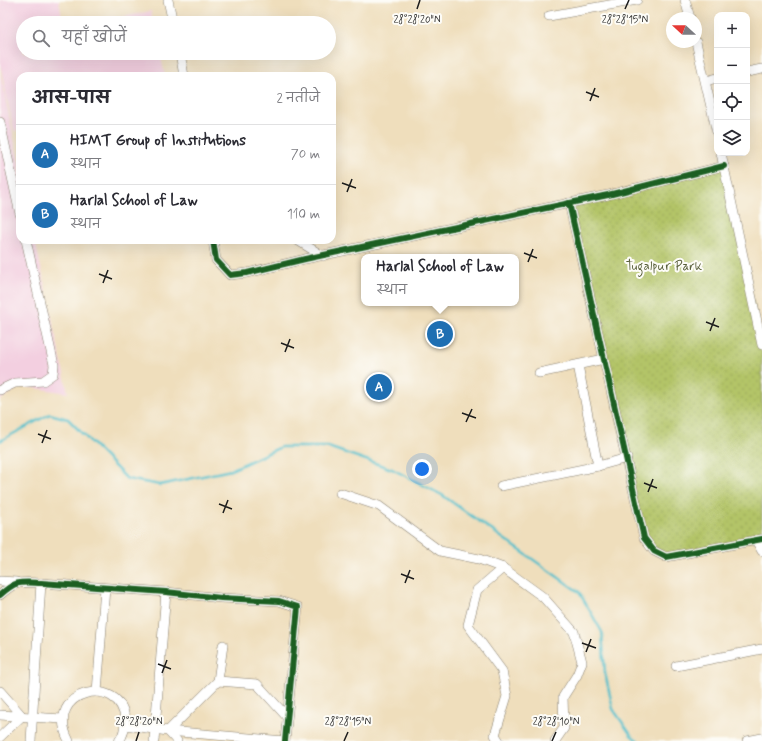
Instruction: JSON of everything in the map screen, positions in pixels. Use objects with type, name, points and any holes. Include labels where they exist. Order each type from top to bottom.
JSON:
[{"type":"street","points":[[168,0],[171,16]]},
{"type":"street","points":[[549,16],[637,0]]},
{"type":"street","points":[[685,0],[688,12]]},
{"type":"street","points":[[698,48],[714,120]]},
{"type":"street","points":[[181,60],[183,72]]},
{"type":"street","points":[[750,71],[762,69]]},
{"type":"street","points":[[706,81],[714,79]]},
{"type":"street","points":[[0,122],[16,196]]},
{"type":"street","points":[[722,156],[762,345]]},
{"type":"street","points":[[214,244],[216,260],[230,275],[247,273],[305,259],[569,203],[724,166]]},
{"type":"street","points":[[569,203],[644,538],[654,550],[666,557],[759,539],[762,551]]},
{"type":"street","points":[[0,390],[15,383],[43,381],[53,374],[54,366],[27,244]]},
{"type":"street","points":[[304,244],[323,256]]},
{"type":"street","points":[[539,373],[604,359]]},
{"type":"street","points":[[578,365],[598,466]]},
{"type":"street","points":[[501,486],[598,466],[627,458]]},
{"type":"street","points":[[340,493],[379,506],[440,551],[479,559],[503,568],[543,597],[574,632],[582,662],[577,675],[563,697],[564,728],[554,741]]},
{"type":"street","points":[[499,741],[494,735],[507,696],[502,671],[468,625],[477,590],[503,568]]},
{"type":"street","points":[[0,581],[279,601],[298,606],[285,741],[125,725]]},
{"type":"street","points":[[0,595],[11,585],[21,582]]},
{"type":"street","points":[[31,741],[41,583]]},
{"type":"street","points":[[97,692],[104,588]]},
{"type":"street","points":[[154,741],[166,592]]},
{"type":"street","points":[[168,730],[218,682],[223,645]]},
{"type":"street","points":[[676,666],[762,649]]},
{"type":"street","points":[[218,682],[257,684],[287,717]]},
{"type":"street","points":[[0,691],[22,716]]},
{"type":"street","points":[[69,741],[64,732],[62,719],[66,708],[74,698],[85,693],[97,692],[109,695],[118,703],[124,714],[125,725],[122,738],[119,741]]},
{"type":"street","points":[[0,715],[62,719]]},
{"type":"street","points":[[0,737],[22,716]]},
{"type":"street","points":[[168,730],[177,741]]},
{"type":"street","points":[[747,741],[762,738]]},
{"type":"shaded area","points":[[0,0],[59,0],[62,16],[16,16],[16,60],[162,60],[164,72],[16,72],[16,131],[14,131],[0,65]]},
{"type":"shaded area","points":[[151,11],[152,16],[127,16]]},
{"type":"shaded area","points":[[0,72],[16,148],[16,244],[36,244],[68,393],[21,386],[0,400]]},
{"type":"green space","name":"Tugalpur Park","points":[[724,166],[762,345],[762,539],[666,557],[644,538],[569,203]]},
{"type":"waterway","points":[[0,441],[50,414],[68,419],[127,479],[160,485],[231,470],[281,447],[328,447],[392,469],[442,495],[579,592],[602,632],[605,673],[613,709],[631,735],[638,741]]},
{"type":"cycle path","points":[[214,244],[216,260],[230,275],[247,273],[305,259],[608,195],[724,166]]},
{"type":"cycle path","points":[[569,203],[644,538],[654,551],[666,557],[762,539]]},
{"type":"cycle path","points":[[0,595],[15,584],[28,582],[166,592],[221,598],[279,601],[298,607],[285,741]]},
{"type":"place","name":"Harlal School of Law","points":[[440,334]]},
{"type":"place","name":"HIMT Group of Institutions","points":[[379,387]]}]
